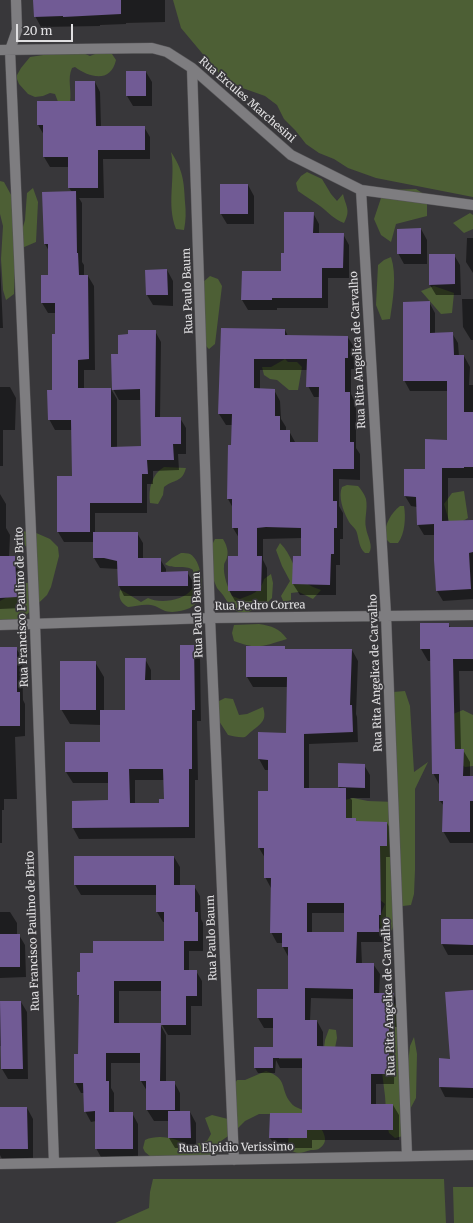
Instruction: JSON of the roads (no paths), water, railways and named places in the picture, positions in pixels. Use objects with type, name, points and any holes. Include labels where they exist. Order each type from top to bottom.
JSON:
[{"type":"street","points":[[5,50],[17,30],[16,0]]},
{"type":"street","name":"Rua Ercules Marchesini","points":[[5,50],[152,48],[167,52],[192,68],[291,155],[361,190],[473,205]]},
{"type":"street","name":"Rua Francisco Paulino de Brito","points":[[5,50],[35,624],[54,1163]]},
{"type":"street","name":"Rua Paulo Baum","points":[[192,68],[210,618],[234,1160]]},
{"type":"street","name":"Rua Rita Angelica de Carvalho","points":[[361,190],[386,616],[407,1155]]},
{"type":"street","name":"Rua Pedro Correa","points":[[0,625],[210,618],[473,615]]},
{"type":"street","name":"Rua Elpidio Verissimo","points":[[0,1164],[473,1154]]}]
